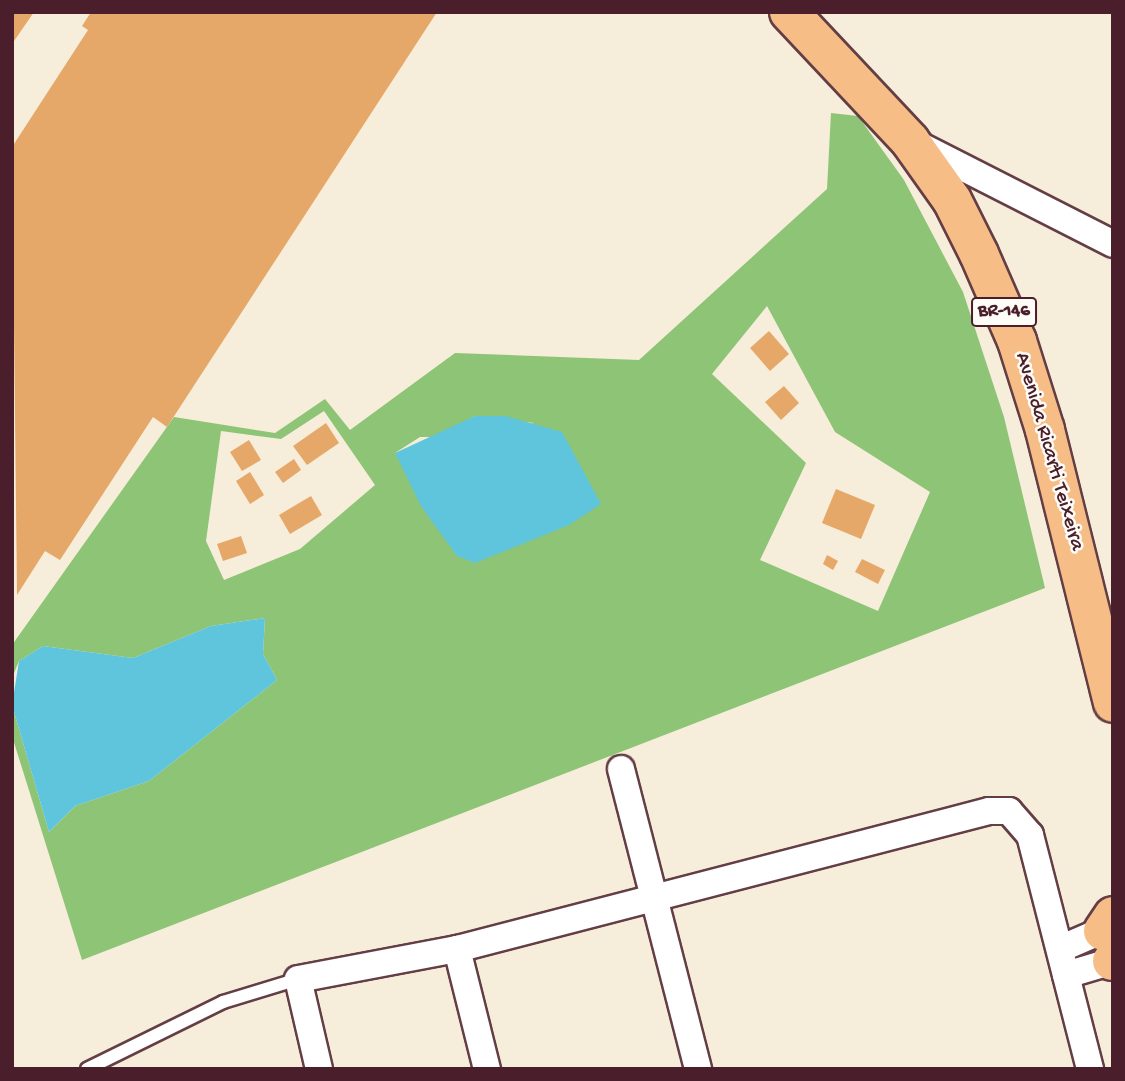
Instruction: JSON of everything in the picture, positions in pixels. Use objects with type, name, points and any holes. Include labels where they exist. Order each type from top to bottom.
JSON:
[{"type":"main road","name":"Avenida Ricarti Teixeira","points":[[789,12],[910,141],[952,200],[1017,341],[1111,685]]},
{"type":"street","points":[[910,141],[1113,244]]},
{"type":"street","points":[[621,769],[698,1069]]},
{"type":"street","points":[[319,1069],[298,979],[457,949],[655,897],[1009,811],[1030,835],[1090,1069]]},
{"type":"street","points":[[1060,949],[1111,943]]},
{"type":"street","points":[[1066,975],[1111,943]]},
{"type":"street","points":[[457,949],[487,1069]]},
{"type":"lane","points":[[86,1069],[223,1002],[298,979]]},
{"type":"green space","points":[[831,113],[858,116],[904,180],[963,292],[1004,417],[1045,588],[82,960],[12,736],[12,705],[49,832],[75,806],[149,781],[277,680],[263,654],[265,618],[211,626],[133,658],[43,646],[19,661],[12,678],[12,645],[174,417],[275,433],[325,399],[350,430],[455,353],[639,360],[827,189]],"holes":[[[767,306],[835,432],[930,492],[878,611],[760,560],[806,463],[712,374]],[[324,411],[375,485],[300,549],[224,580],[206,541],[221,431],[281,439]],[[475,416],[534,423],[395,453],[420,437],[438,437]]]},
{"type":"water","points":[[475,416],[505,416],[562,432],[601,504],[569,525],[475,563],[457,556],[421,506],[395,453]]},
{"type":"water","points":[[265,618],[263,654],[277,680],[149,781],[75,806],[49,832],[12,705],[19,661],[43,646],[133,658],[211,626]]},
{"type":"building","points":[[12,12],[34,12],[12,44]]},
{"type":"building","points":[[91,12],[437,12],[167,427],[153,417],[60,560],[45,551],[17,595],[12,147],[88,30],[82,26]]},
{"type":"building","points":[[769,331],[789,354],[770,371],[750,348]]},
{"type":"building","points":[[784,386],[799,403],[781,420],[765,402]]},
{"type":"building","points":[[326,423],[339,443],[307,465],[293,446]]},
{"type":"building","points":[[249,440],[261,460],[242,471],[230,452]]},
{"type":"building","points":[[294,459],[301,470],[283,483],[275,472]]},
{"type":"building","points":[[250,472],[264,495],[250,504],[236,481]]},
{"type":"building","points":[[836,489],[875,505],[861,539],[822,523]]},
{"type":"building","points":[[311,496],[322,515],[290,534],[279,515]]},
{"type":"building","points":[[241,536],[247,553],[223,561],[217,544]]},
{"type":"building","points":[[827,555],[838,561],[833,570],[823,564]]},
{"type":"building","points":[[862,559],[885,570],[878,584],[855,572]]}]
